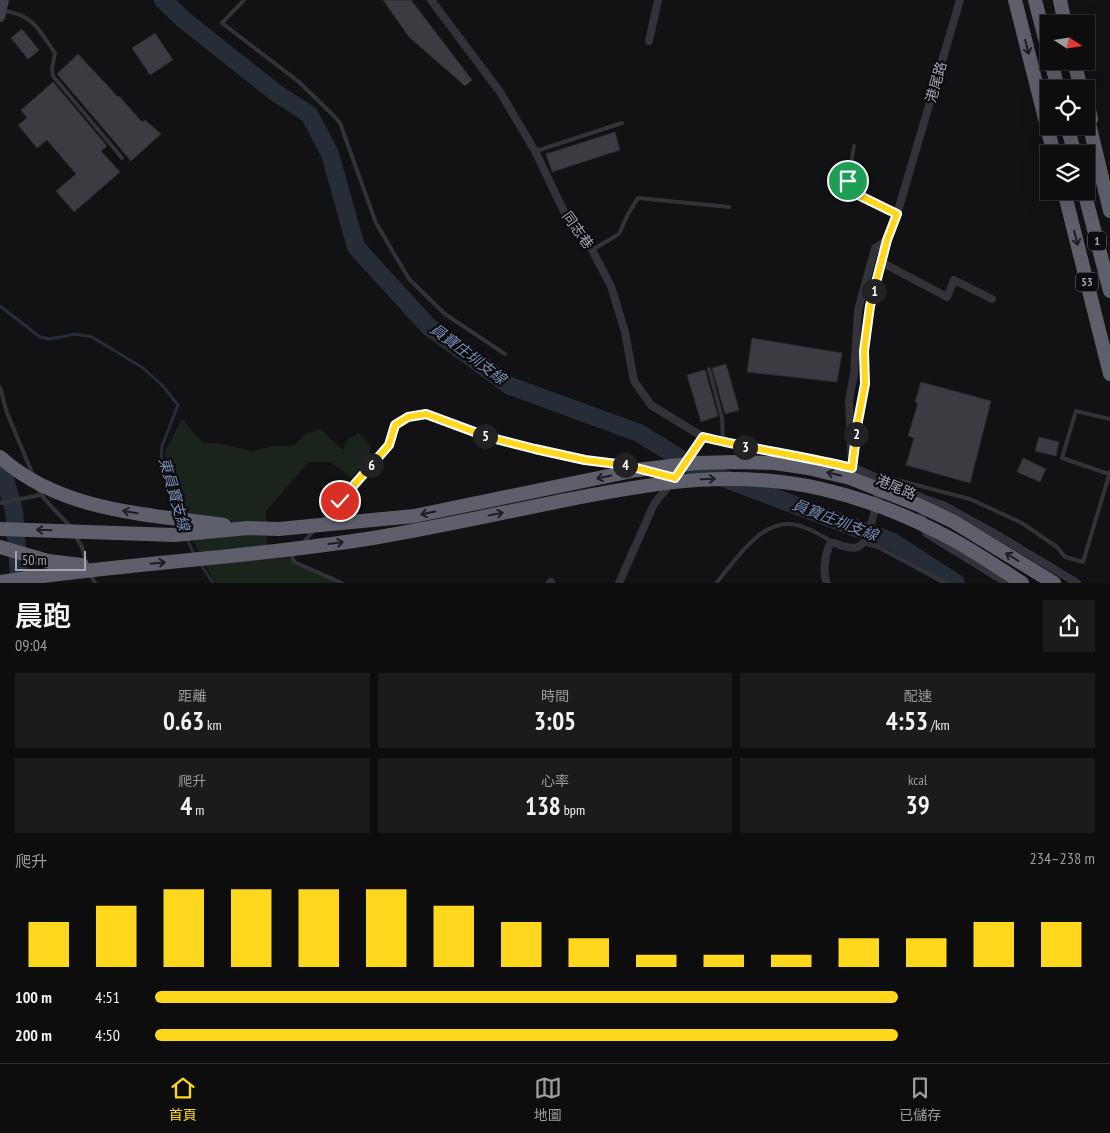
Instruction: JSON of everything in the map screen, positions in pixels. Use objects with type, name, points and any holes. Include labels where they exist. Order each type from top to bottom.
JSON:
[{"type":"highway","points":[[1015,0],[1052,145]]},
{"type":"highway","points":[[1035,0],[1040,19]]},
{"type":"highway","points":[[1060,0],[1063,15]]},
{"type":"highway","points":[[1068,0],[1070,15]]},
{"type":"highway","points":[[1092,135],[1110,211]]},
{"type":"highway","points":[[1094,135],[1100,167]]},
{"type":"highway","name":"53","points":[[1066,200],[1110,374]]},
{"type":"highway","name":"1","points":[[1086,200],[1110,290]]},
{"type":"highway","points":[[0,457],[26,476],[63,496],[93,505],[148,515],[248,528],[279,529],[414,516],[645,469],[697,463],[737,462],[775,464],[808,468],[850,478],[921,506],[954,522],[1054,583]]},
{"type":"highway","points":[[0,582],[109,568],[269,552],[374,538],[642,485],[712,478],[747,479],[805,486],[823,489],[872,504],[938,531],[1022,583]]},
{"type":"highway","points":[[0,529],[175,535],[248,528]]},
{"type":"highway","points":[[0,547],[48,561],[109,568]]},
{"type":"street","points":[[1,14],[4,0]]},
{"type":"street","name":"同志巷","points":[[432,0],[500,92],[535,151],[569,222],[592,250],[610,286],[625,332],[634,381],[651,404],[703,437],[852,468]]},
{"type":"street","points":[[649,41],[658,0]]},
{"type":"street","name":"港尾路","points":[[960,0],[897,214],[887,240],[875,248],[858,310],[854,374],[849,400],[852,468],[943,505],[1077,583]]},
{"type":"street","points":[[852,468],[865,384],[864,351],[870,306],[887,240]]},
{"type":"street","points":[[881,262],[947,297],[954,280],[992,299]]},
{"type":"street","points":[[389,445],[395,425],[408,417],[426,414],[488,437],[585,460],[625,465],[675,478]]},
{"type":"street","points":[[619,583],[654,504],[675,478],[703,437]]},
{"type":"street","points":[[827,583],[825,578],[827,551],[830,544],[835,543],[858,547],[864,542],[874,514],[881,480]]},
{"type":"street","points":[[925,499],[921,514],[926,533],[1007,583]]},
{"type":"lane","points":[[244,0],[222,23],[300,82],[340,123],[376,223],[409,279],[445,314],[505,354]]},
{"type":"lane","points":[[1,14],[14,12],[29,18],[55,54],[52,69],[53,76],[122,158]]},
{"type":"lane","points":[[535,151],[622,123]]},
{"type":"lane","points":[[854,146],[848,181],[852,192],[897,214]]},
{"type":"lane","points":[[592,250],[619,234],[638,198],[730,207]]},
{"type":"lane","points":[[709,368],[722,418],[723,442]]},
{"type":"lane","points":[[0,387],[7,413],[28,460],[40,495],[71,528],[82,547],[87,568],[95,583]]},
{"type":"lane","points":[[852,468],[970,499],[1022,524],[1057,547],[1065,557],[1083,562],[1110,473],[1062,458],[1076,411],[1110,419]]},
{"type":"lane","points":[[342,583],[294,562],[292,556],[389,445]]},
{"type":"lane","points":[[0,502],[26,499],[40,495]]},
{"type":"lane","points":[[717,582],[748,545],[768,528],[790,524],[808,529],[835,543]]},
{"type":"lane","points":[[864,542],[945,583]]},
{"type":"shaded area","points":[[182,419],[203,443],[218,443],[252,451],[273,446],[293,446],[307,433],[320,429],[343,450],[347,440],[358,433],[371,446],[369,457],[352,478],[330,462],[309,462],[266,511],[267,552],[295,560],[341,583],[215,583],[191,537],[186,518],[169,481],[165,451]]},
{"type":"building","points":[[383,0],[411,0],[472,80],[465,86],[409,37]]},
{"type":"building","points":[[22,29],[39,50],[28,59],[11,38]]},
{"type":"building","points":[[155,33],[173,60],[150,75],[132,48]]},
{"type":"building","points":[[78,54],[142,122],[145,120],[161,134],[131,161],[57,74]]},
{"type":"building","points":[[53,82],[107,146],[101,151],[120,172],[74,212],[56,191],[76,174],[47,140],[37,148],[18,125],[27,118],[21,110]]},
{"type":"building","points":[[615,132],[620,150],[552,172],[546,154]]},
{"type":"building","points":[[752,338],[842,353],[837,382],[747,372]]},
{"type":"building","points":[[726,364],[739,410],[725,414],[712,368]]},
{"type":"building","points":[[705,370],[718,416],[701,422],[687,375]]},
{"type":"building","points":[[921,382],[991,401],[970,483],[906,465],[914,438],[908,436],[918,403],[915,402]]},
{"type":"building","points":[[1039,437],[1059,442],[1056,456],[1035,451]]},
{"type":"building","points":[[1023,458],[1046,469],[1040,482],[1017,472]]},
{"type":"waterway","name":"員寶庄圳支線","points":[[163,0],[184,20],[276,93],[309,114],[330,154],[356,247],[429,327],[510,386],[639,433],[694,467],[893,542],[956,583]]},
{"type":"waterway","name":"東員寶支線","points":[[0,306],[40,337],[50,339],[75,334],[92,337],[143,368],[162,385],[178,405],[162,446],[161,461],[178,514]]},
{"type":"waterway","points":[[0,461],[14,511],[18,583]]},
{"type":"waterway","name":"東員寶支線","points":[[187,539],[195,556]]},
{"type":"waterway","name":"東員寶支線","points":[[200,563],[213,583]]},
{"type":"route","points":[[340,501],[389,445],[395,425],[408,417],[422,414],[488,437],[535,449],[585,460],[625,465],[675,478],[703,437],[852,468],[865,384],[864,351],[870,306],[887,240],[897,214],[852,192],[848,181]]}]
